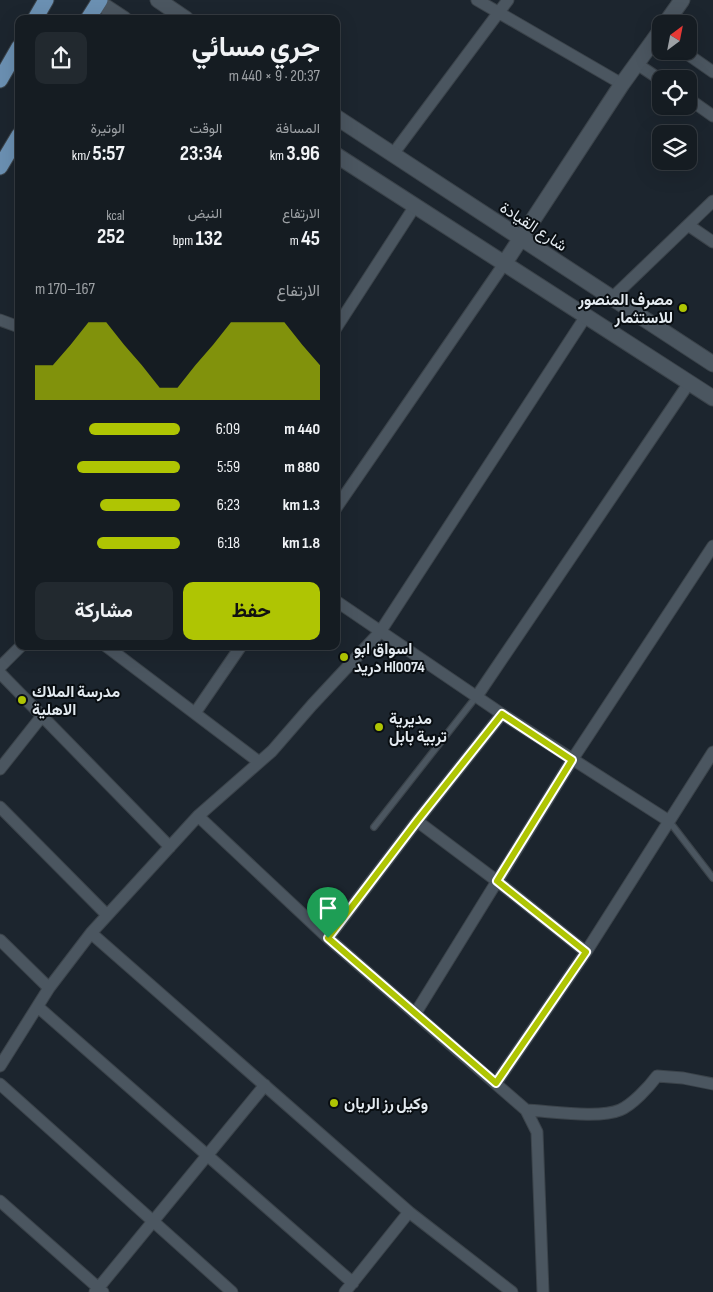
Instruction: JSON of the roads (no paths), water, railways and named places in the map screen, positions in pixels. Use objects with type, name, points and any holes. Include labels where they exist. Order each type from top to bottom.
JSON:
[{"type":"main road","points":[[37,15],[46,0]]},
{"type":"main road","points":[[90,15],[99,1]]},
{"type":"main road","points":[[0,80],[15,54]]},
{"type":"main road","points":[[0,167],[15,143]]},
{"type":"street","points":[[158,0],[180,15]]},
{"type":"street","points":[[477,0],[622,84]]},
{"type":"street","points":[[393,154],[508,0]]},
{"type":"street","points":[[672,15],[682,0]]},
{"type":"street","points":[[99,1],[118,15]]},
{"type":"street","points":[[340,502],[504,264],[622,84],[652,44]]},
{"type":"street","points":[[696,60],[713,72]]},
{"type":"street","points":[[637,64],[652,74]]},
{"type":"street","points":[[697,105],[713,116]]},
{"type":"street","name":"شارع القيادة","points":[[340,120],[713,364]]},
{"type":"street","points":[[340,158],[713,398]]},
{"type":"street","points":[[612,298],[713,201]]},
{"type":"street","points":[[340,322],[415,206]]},
{"type":"street","points":[[688,225],[713,242]]},
{"type":"street","points":[[0,1066],[49,988],[91,933],[198,816],[272,752],[312,705],[380,632],[586,316]]},
{"type":"street","points":[[0,320],[15,323]]},
{"type":"street","points":[[477,696],[689,383]]},
{"type":"street","points":[[415,1014],[572,760],[713,546]]},
{"type":"street","points":[[340,604],[502,714],[669,821]]},
{"type":"street","points":[[0,667],[17,650]]},
{"type":"street","points":[[120,650],[195,713],[260,762]]},
{"type":"street","points":[[195,713],[238,650]]},
{"type":"street","points":[[0,672],[170,847]]},
{"type":"street","points":[[328,938],[502,714]]},
{"type":"street","points":[[0,769],[42,716]]},
{"type":"street","points":[[496,1083],[586,952],[713,752]]},
{"type":"street","points":[[705,765],[713,774]]},
{"type":"street","points":[[0,807],[107,916]]},
{"type":"street","points":[[198,816],[328,938],[526,1110],[537,1132],[543,1292]]},
{"type":"street","points":[[417,821],[497,881],[586,952]]},
{"type":"street","points":[[91,933],[409,1212],[512,1292]]},
{"type":"street","points":[[0,940],[49,988]]},
{"type":"street","points":[[38,1007],[352,1282]]},
{"type":"street","points":[[526,1110],[598,1114],[620,1110],[643,1093],[657,1076],[683,1078],[713,1084]]},
{"type":"street","points":[[0,1084],[232,1292]]},
{"type":"street","points":[[0,1201],[99,1291],[153,1221],[265,1085]]},
{"type":"street","points":[[345,1292],[409,1212]]},
{"type":"lane","points":[[374,827],[477,696]]},
{"type":"lane","points":[[669,821],[713,878]]},
{"type":"place","name":"مصرف المنصور للاستثمار","points":[[683,308]]},
{"type":"place","name":"اسواق ابو دريد Hl0074","points":[[344,657]]},
{"type":"place","name":"مدرسة الملاك الاهلية","points":[[22,700]]},
{"type":"place","name":"مديرية تربية بابل","points":[[379,727]]},
{"type":"place","name":"وكيل رز الريان","points":[[334,1103]]}]
